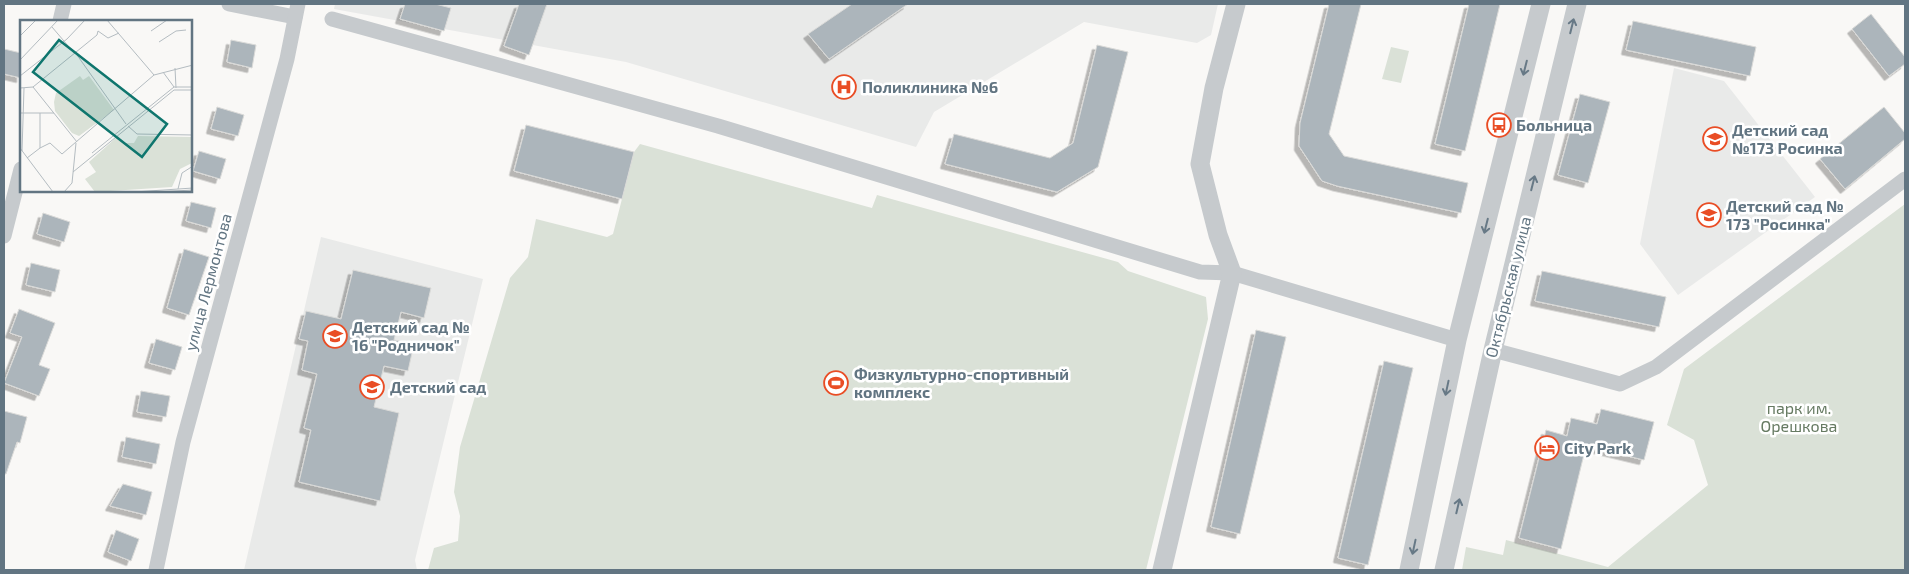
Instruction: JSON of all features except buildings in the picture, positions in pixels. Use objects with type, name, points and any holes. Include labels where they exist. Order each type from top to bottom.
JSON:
[{"type":"street","points":[[60,20],[64,4]]},
{"type":"street","points":[[229,4],[296,10]]},
{"type":"street","points":[[1162,570],[1232,273],[1218,235],[1200,164],[1214,88],[1236,4]]},
{"type":"street","points":[[1409,570],[1457,340],[1541,4]]},
{"type":"street","name":"Октябрьская улица","points":[[1444,570],[1493,350],[1577,4]]},
{"type":"street","name":"улица Лермонтова","points":[[156,570],[184,442],[284,68],[296,10]]},
{"type":"street","points":[[332,19],[718,126],[1200,272],[1232,273],[1457,340]]},
{"type":"street","points":[[4,236],[20,172]]},
{"type":"street","points":[[1493,350],[1620,384],[1656,367],[1905,179]]},
{"type":"shaded area","name":"Поликлиника №6","points":[[335,4],[1218,4],[1211,35],[1197,43],[1084,22],[934,112],[916,147],[626,62],[334,9]]},
{"type":"shaded area","name":"Детский сад №173 Росинка","points":[[1674,68],[1724,81],[1815,197],[1678,295],[1640,244]]},
{"type":"shaded area","name":"Детский сад","points":[[321,237],[483,279],[415,560],[417,570],[244,570]]},
{"type":"green space","points":[[1391,47],[1409,51],[1401,83],[1382,79]]},
{"type":"green space","name":"Физкультурно-спортивный комплекс","points":[[640,144],[872,208],[877,195],[1118,262],[1128,271],[1206,297],[1208,319],[1146,570],[428,570],[434,548],[458,541],[460,516],[454,492],[460,447],[510,278],[528,257],[536,219],[607,237],[613,234],[634,152]]},
{"type":"green space","name":"парк им. Орешкова","points":[[1905,204],[1905,570],[1462,570],[1466,547],[1503,555],[1506,540],[1608,567],[1708,485],[1694,440],[1667,425],[1684,369]]},
{"type":"place","name":"Поликлиника №6","points":[[844,87]]},
{"type":"place","name":"Больница","points":[[1499,125]]},
{"type":"place","name":"Детский сад №173 Росинка","points":[[1715,139]]},
{"type":"place","name":"Детский сад № 173 \"Росинка\"","points":[[1709,215]]},
{"type":"place","name":"Детский сад № 16 \"Родничок\"","points":[[335,336]]},
{"type":"place","name":"Физкультурно-спортивный комплекс","points":[[836,383]]},
{"type":"place","name":"Детский сад","points":[[372,387]]},
{"type":"place","name":"City Park","points":[[1547,448]]}]
